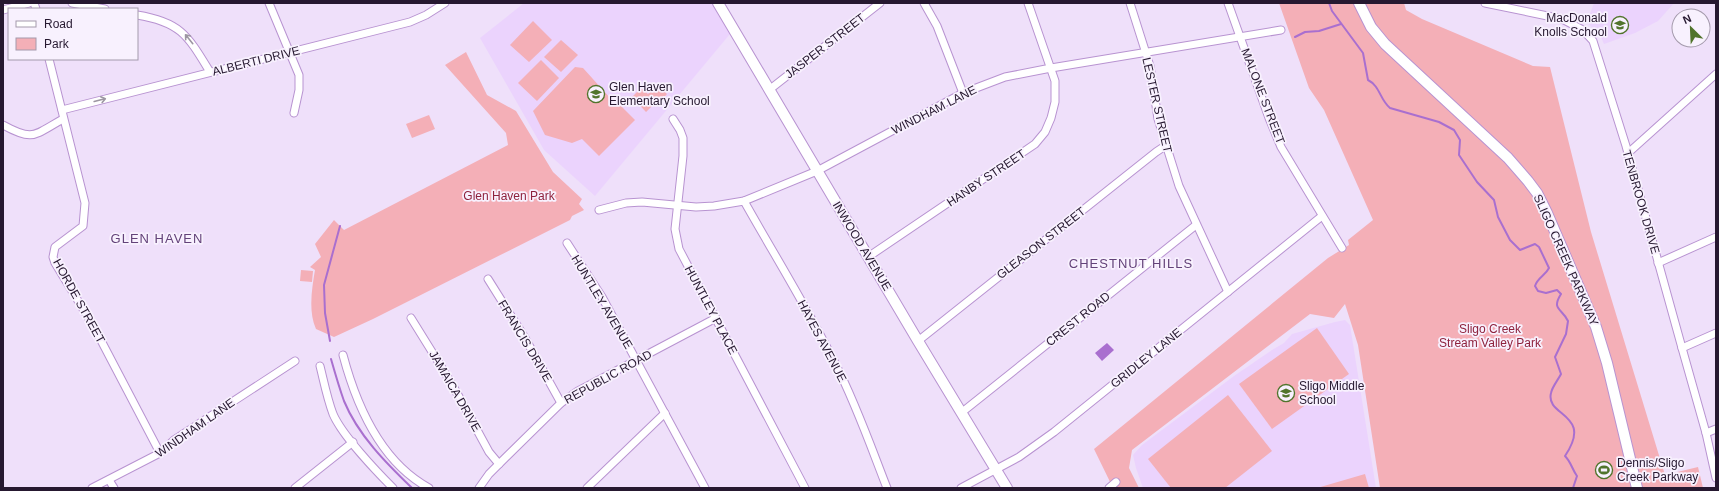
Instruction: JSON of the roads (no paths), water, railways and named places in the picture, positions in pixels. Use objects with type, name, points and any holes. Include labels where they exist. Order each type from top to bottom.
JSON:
[{"type":"street","points":[[10,8],[29,3]]},
{"type":"street","points":[[72,3],[100,8]]},
{"type":"street","points":[[269,3],[299,75],[299,90],[294,113]]},
{"type":"street","name":"ALBERTI DRIVE","points":[[62,110],[410,22],[426,15],[445,3]]},
{"type":"street","name":"INWOOD AVENUE","points":[[718,3],[918,341],[1007,488]]},
{"type":"street","name":"JASPER STREET","points":[[769,90],[880,3]]},
{"type":"street","points":[[924,3],[937,26],[963,93]]},
{"type":"street","name":"HANBY STREET","points":[[868,257],[1035,144],[1045,132],[1056,102],[1055,81],[1028,3]]},
{"type":"street","name":"LESTER STREET","points":[[1130,3],[1150,66],[1158,118],[1165,146],[1179,186],[1228,292]]},
{"type":"street","name":"MALONE STREET","points":[[1228,3],[1281,148],[1342,248]]},
{"type":"street","name":"SLIGO CREEK PARKWAY","points":[[1359,3],[1371,27],[1385,44],[1508,158],[1537,193],[1596,327],[1607,362],[1637,488]]},
{"type":"street","name":"TENBROOK DRIVE","points":[[1485,3],[1516,6],[1562,19],[1583,30],[1593,41],[1628,154],[1706,433],[1716,478]]},
{"type":"street","points":[[138,15],[153,18],[170,24],[183,33],[196,48],[210,72]]},
{"type":"street","name":"WINDHAM LANE","points":[[599,210],[626,203],[642,202],[678,206],[714,206],[744,201],[817,171],[963,93],[1005,77],[1281,30]]},
{"type":"street","name":"HORDE STREET","points":[[49,60],[85,203],[85,218],[83,226],[55,247],[53,257],[55,263],[94,327],[160,453]]},
{"type":"street","points":[[1628,154],[1716,74]]},
{"type":"street","points":[[3,125],[19,134],[27,136],[34,135],[63,119]]},
{"type":"street","name":"HUNTLEY PLACE","points":[[673,120],[680,130],[683,138],[675,229],[679,249],[805,488]]},
{"type":"street","name":"GLEASON STREET","points":[[918,341],[1165,146]]},
{"type":"street","name":"HAYES AVENUE","points":[[744,201],[837,366],[863,424],[887,488]]},
{"type":"street","name":"GRIDLEY LANE","points":[[961,488],[1019,457],[1054,432],[1322,216]]},
{"type":"street","name":"CREST ROAD","points":[[961,413],[1196,225]]},
{"type":"street","points":[[1658,263],[1716,237]]},
{"type":"street","name":"HUNTLEY AVENUE","points":[[567,243],[602,297],[705,488]]},
{"type":"street","name":"FRANCIS DRIVE","points":[[488,280],[525,338],[561,403]]},
{"type":"street","name":"JAMAICA DRIVE","points":[[411,318],[452,384],[489,452],[498,464]]},
{"type":"street","name":"REPUBLIC ROAD","points":[[479,488],[498,464],[561,403],[578,391],[716,318]]},
{"type":"street","points":[[1682,348],[1716,332]]},
{"type":"street","points":[[343,355],[355,394],[377,436],[407,472],[429,488]]},
{"type":"street","name":"WINDHAM LANE","points":[[92,488],[160,453],[174,440],[295,361]]},
{"type":"street","points":[[320,366],[334,414],[340,427],[393,488]]},
{"type":"street","points":[[588,488],[665,413]]},
{"type":"street","points":[[1706,433],[1716,429]]},
{"type":"street","points":[[295,488],[353,442]]},
{"type":"street","points":[[109,480],[114,488]]},
{"type":"street","points":[[1109,488],[1116,482]]},
{"type":"waterway","points":[[1329,3],[1332,11],[1363,53],[1368,80],[1378,89],[1387,105],[1390,108],[1439,122],[1454,130],[1460,140],[1459,155],[1477,182],[1494,200],[1498,217],[1510,240],[1520,250],[1535,244],[1539,247],[1549,268],[1535,286],[1538,291],[1546,293],[1557,290],[1561,294],[1558,299],[1557,306],[1568,321],[1566,334],[1555,357],[1561,374],[1551,393],[1551,401],[1555,407],[1572,423],[1574,431],[1572,442],[1565,456],[1577,476],[1573,488]]},
{"type":"waterway","points":[[1295,37],[1305,32],[1319,31],[1341,24]]},
{"type":"waterway","points":[[330,341],[325,313],[324,285],[340,226]]},
{"type":"waterway","points":[[331,359],[344,401],[357,425],[365,437],[392,469],[412,488]]},
{"type":"place","name":"MacDonald Knolls School","points":[[1620,25]]},
{"type":"place","name":"Glen Haven Elementary School","points":[[596,94]]},
{"type":"place","name":"Sligo Middle School","points":[[1286,393]]},
{"type":"place","name":"Dennis/Sligo Creek Parkway","points":[[1604,470]]},
{"type":"district","name":"GLEN HAVEN","points":[[157,238]]},
{"type":"district","name":"CHESTNUT HILLS","points":[[1131,263]]},
{"type":"park label","name":"Glen Haven Park","points":[[509,196]]},
{"type":"park label","name":"Sligo Creek Stream Valley Park","points":[[1490,336]]}]
